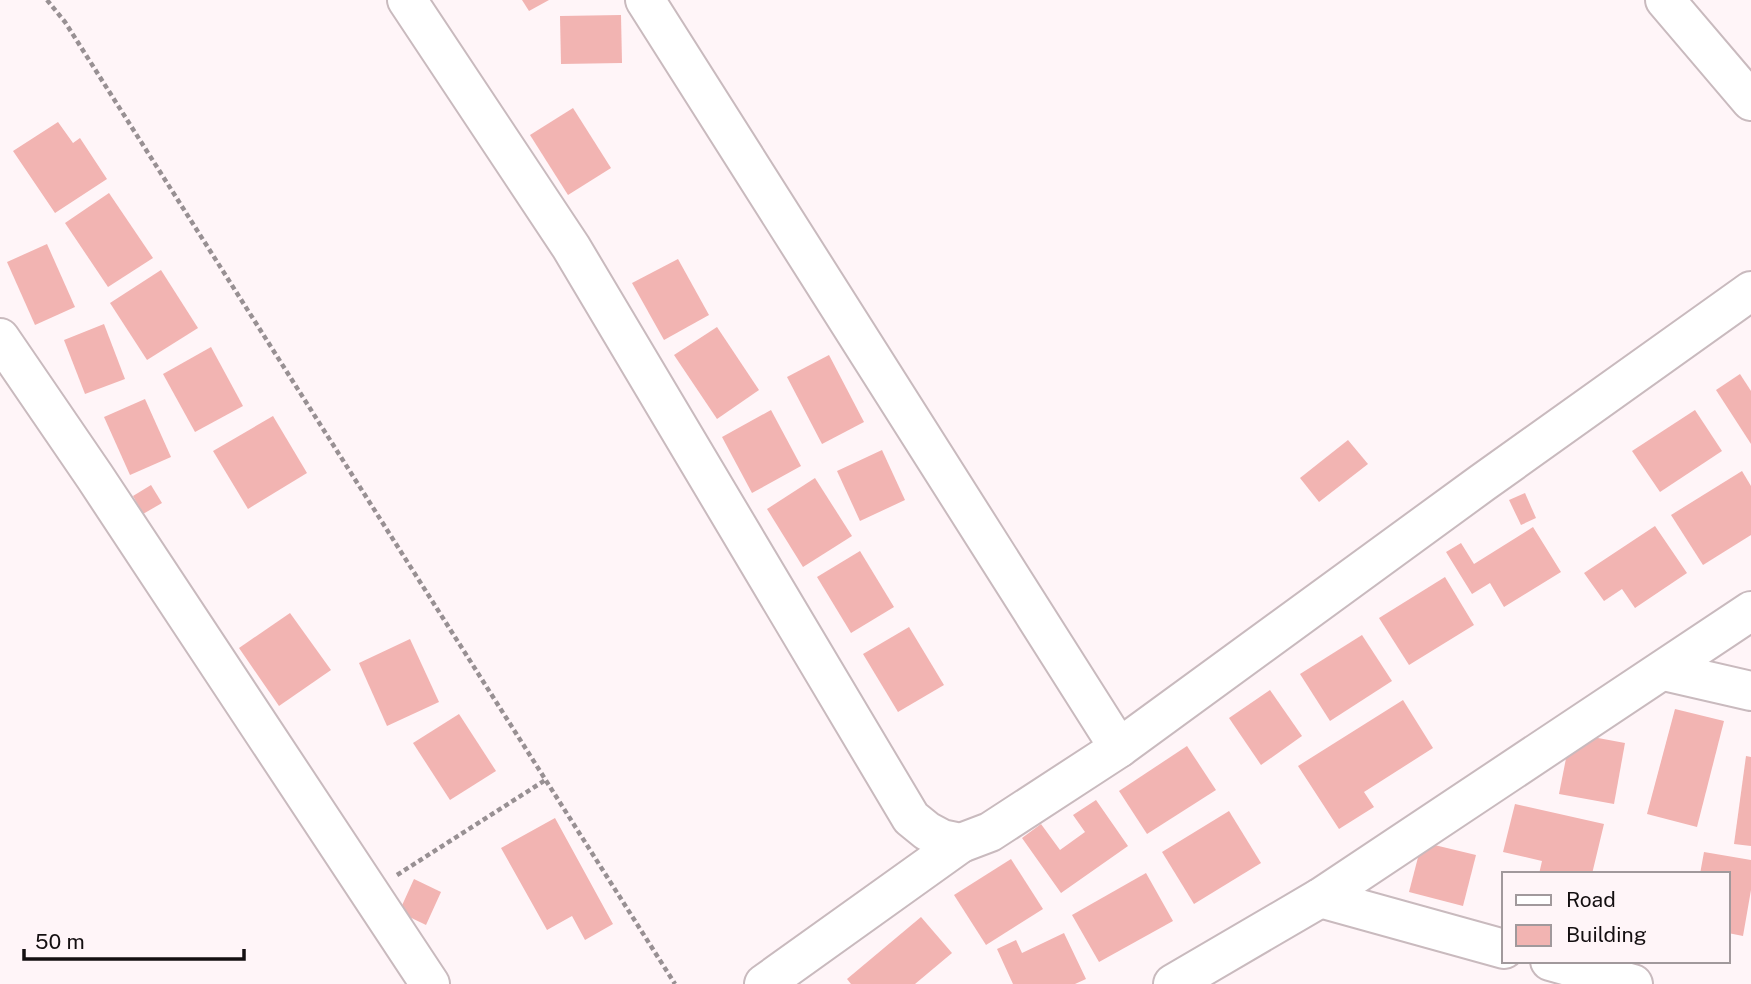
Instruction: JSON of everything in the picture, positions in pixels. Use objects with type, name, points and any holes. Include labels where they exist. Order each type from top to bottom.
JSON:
[{"type":"street","points":[[407,0],[571,247],[911,818],[942,839],[961,843]]},
{"type":"street","points":[[645,0],[1119,748]]},
{"type":"street","points":[[1665,0],[1751,101]]},
{"type":"street","points":[[764,984],[961,843],[990,832],[1119,748],[1751,291]]},
{"type":"street","points":[[0,338],[111,500],[430,984]]},
{"type":"street","points":[[1173,984],[1320,898],[1751,611]]},
{"type":"street","points":[[1664,671],[1751,691]]},
{"type":"street","points":[[1320,898],[1502,948]]},
{"type":"street","points":[[1557,963],[1633,984]]},
{"type":"path","points":[[47,0],[72,34],[675,984]]},
{"type":"path","points":[[370,892],[547,779]]},
{"type":"building","points":[[522,0],[549,0],[529,11]]},
{"type":"building","points":[[621,15],[622,63],[561,64],[560,16]]},
{"type":"building","points":[[573,108],[611,168],[568,195],[530,135]]},
{"type":"building","points":[[58,122],[73,143],[80,138],[107,179],[55,213],[13,151]]},
{"type":"building","points":[[109,193],[153,258],[108,287],[65,223]]},
{"type":"building","points":[[47,244],[75,307],[35,325],[7,262]]},
{"type":"building","points":[[678,259],[709,315],[664,340],[632,283]]},
{"type":"building","points":[[161,270],[198,328],[147,360],[110,303]]},
{"type":"building","points":[[104,324],[125,379],[85,394],[64,340]]},
{"type":"building","points":[[717,327],[759,390],[717,419],[674,355]]},
{"type":"building","points":[[211,347],[243,406],[195,432],[163,374]]},
{"type":"building","points":[[829,355],[864,422],[822,444],[787,377]]},
{"type":"building","points":[[1740,374],[1751,391],[1751,444],[1716,390]]},
{"type":"building","points":[[145,399],[171,457],[130,475],[104,417]]},
{"type":"building","points":[[771,410],[801,466],[752,493],[722,437]]},
{"type":"building","points":[[1695,410],[1722,451],[1660,492],[1632,451]]},
{"type":"building","points":[[273,416],[307,473],[248,509],[213,451]]},
{"type":"building","points":[[1348,440],[1368,464],[1319,502],[1300,478]]},
{"type":"building","points":[[882,450],[905,500],[860,521],[837,471]]},
{"type":"building","points":[[1742,471],[1751,486],[1751,535],[1703,565],[1671,515]]},
{"type":"building","points":[[815,478],[852,536],[803,567],[767,509]]},
{"type":"building","points":[[151,485],[162,503],[143,514],[133,496]]},
{"type":"building","points":[[1525,493],[1536,518],[1521,525],[1509,500]]},
{"type":"building","points":[[1655,526],[1687,573],[1635,608],[1622,589],[1604,601],[1584,573]]},
{"type":"building","points":[[1533,527],[1561,572],[1504,607],[1490,583],[1472,594],[1446,552],[1461,543],[1474,564]]},
{"type":"building","points":[[860,551],[894,607],[851,633],[817,577]]},
{"type":"building","points":[[1445,577],[1474,625],[1409,665],[1379,618]]},
{"type":"building","points":[[290,613],[331,670],[279,706],[239,648]]},
{"type":"building","points":[[909,627],[944,685],[898,712],[863,654]]},
{"type":"building","points":[[1362,635],[1392,681],[1330,721],[1300,674]]},
{"type":"building","points":[[410,639],[439,702],[387,726],[359,663]]},
{"type":"building","points":[[1270,690],[1302,736],[1261,765],[1229,718]]},
{"type":"building","points":[[1403,700],[1433,748],[1364,792],[1374,807],[1339,829],[1298,766]]},
{"type":"building","points":[[1675,709],[1724,721],[1697,827],[1647,814]]},
{"type":"building","points":[[459,714],[496,771],[450,800],[413,743]]},
{"type":"building","points":[[1571,733],[1625,743],[1614,804],[1559,794]]},
{"type":"building","points":[[1187,746],[1216,790],[1147,834],[1119,791]]},
{"type":"building","points":[[1746,756],[1751,757],[1751,846],[1734,844]]},
{"type":"building","points":[[1096,800],[1128,846],[1061,893],[1022,838],[1041,824],[1060,850],[1085,832],[1073,815]]},
{"type":"building","points":[[1515,804],[1604,824],[1592,872],[1539,872],[1542,861],[1503,852]]},
{"type":"building","points":[[1229,811],[1261,863],[1194,904],[1162,852]]},
{"type":"building","points":[[555,818],[613,924],[585,940],[572,916],[547,930],[501,848]]},
{"type":"building","points":[[1422,842],[1476,855],[1463,906],[1409,892]]},
{"type":"building","points":[[1704,852],[1751,860],[1751,890],[1743,936],[1730,933],[1730,872],[1700,872]]},
{"type":"building","points":[[1011,859],[1043,909],[986,945],[954,895]]},
{"type":"building","points":[[1146,873],[1173,921],[1099,962],[1072,915]]},
{"type":"building","points":[[414,879],[441,892],[426,925],[399,912]]},
{"type":"building","points":[[921,917],[952,953],[915,984],[851,984],[847,979]]},
{"type":"building","points":[[1064,933],[1086,979],[1075,984],[1013,984],[997,949],[1016,940],[1022,953]]}]
